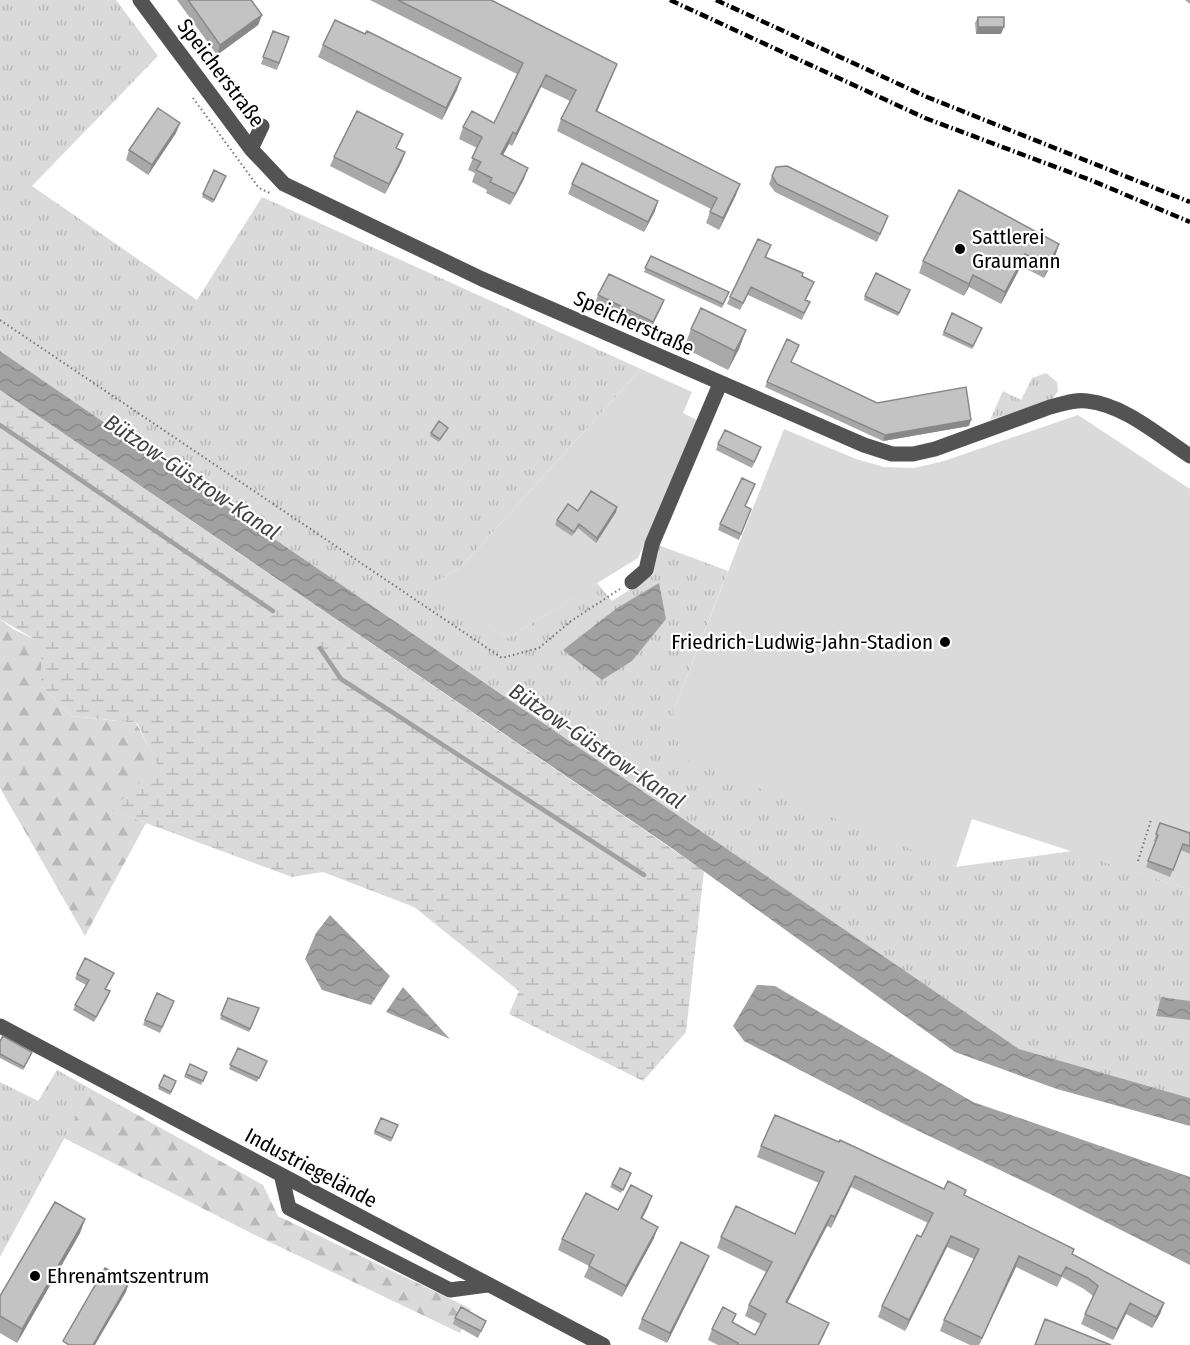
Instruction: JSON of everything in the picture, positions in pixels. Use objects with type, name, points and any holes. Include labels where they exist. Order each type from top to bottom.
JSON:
[{"type":"street","name":"Speicherstraße","points":[[140,0],[251,149],[284,184],[464,271],[720,384],[864,445],[892,454],[935,449],[1050,407],[1087,401],[1116,409],[1190,456]]},
{"type":"street","points":[[251,149],[262,126]]},
{"type":"street","points":[[632,582],[646,570],[652,544],[720,384]]},
{"type":"street","name":"Industriegelände","points":[[0,1026],[282,1178],[603,1345]]},
{"type":"street","points":[[282,1178],[289,1208],[450,1290],[487,1285]]},
{"type":"path","points":[[0,320],[459,632],[502,658],[539,648],[571,621],[632,582]]},
{"type":"path","points":[[1138,861],[1151,820]]},
{"type":"green space","points":[[0,0],[116,0],[158,56],[32,186],[197,300],[262,197],[641,369],[460,568],[430,585],[508,638],[597,583],[612,601],[653,575],[658,545],[728,571],[673,712],[955,867],[1072,851],[1190,890],[1190,1098],[1019,1049],[0,351]]},
{"type":"green space","points":[[641,369],[692,392],[683,413],[699,421],[638,558],[508,638],[429,585],[460,568]]},
{"type":"green space","points":[[1046,373],[1057,382],[1058,391],[1052,400],[990,420],[1003,391],[1021,400],[1032,378]]},
{"type":"green space","points":[[0,390],[704,871],[686,1032],[643,1081],[509,1014],[519,991],[414,907],[323,872],[292,877],[111,810],[158,765],[137,723],[72,716],[41,686],[41,643],[0,619]]},
{"type":"green space","name":"Friedrich-Ludwig-Jahn-Stadion","points":[[1078,415],[1190,489],[1190,890],[972,819],[956,867],[681,757],[673,712],[784,429],[856,459],[884,467],[914,468],[944,461]]},
{"type":"green space","points":[[0,619],[13,629],[42,643],[41,686],[72,716],[136,723],[159,765],[112,810],[146,823],[85,936],[0,788]]},
{"type":"green space","points":[[57,1070],[91,1089],[0,1257],[0,1082],[38,1101]]},
{"type":"green space","points":[[91,1089],[263,1185],[278,1216],[471,1309],[460,1333],[251,1233],[64,1138]]},
{"type":"water","points":[[0,351],[1019,1049],[1190,1098],[1190,1126],[1057,1089],[955,1052],[673,849],[0,390]]},
{"type":"water","points":[[659,583],[666,619],[632,661],[602,680],[563,650],[617,608]]},
{"type":"water","points":[[330,915],[390,976],[371,1005],[322,990],[305,959],[316,933]]},
{"type":"water","points":[[757,985],[775,986],[973,1102],[1190,1177],[1190,1265],[902,1123],[744,1041],[733,1026]]},
{"type":"water","points":[[403,987],[450,1039],[386,1012]]},
{"type":"water","points":[[1161,997],[1190,1001],[1190,1020],[1156,1016]]},
{"type":"building","points":[[188,0],[251,0],[262,15],[220,45]]},
{"type":"building","points":[[398,0],[491,0],[617,64],[596,111],[740,184],[723,218],[710,212],[717,198],[561,119],[576,90],[546,75],[516,134],[513,132],[501,154],[528,168],[515,194],[490,182],[492,178],[476,170],[481,162],[472,158],[482,137],[463,127],[472,111],[494,123],[523,63]]},
{"type":"building","points":[[978,17],[1004,17],[1004,27],[978,27]]},
{"type":"building","points":[[335,20],[365,34],[367,31],[461,78],[446,108],[323,45]]},
{"type":"building","points":[[273,31],[289,37],[279,63],[263,57]]},
{"type":"building","points":[[158,108],[180,123],[152,165],[129,150]]},
{"type":"building","points":[[357,111],[403,134],[396,148],[405,152],[389,184],[334,157]]},
{"type":"building","points":[[582,163],[658,201],[648,222],[572,184]]},
{"type":"building","points":[[787,166],[888,216],[880,234],[777,184],[772,176],[776,167]]},
{"type":"building","points":[[214,170],[226,176],[214,200],[203,194]]},
{"type":"building","points":[[959,190],[1059,244],[1048,266],[1025,254],[1005,292],[973,275],[969,284],[923,261]]},
{"type":"building","points":[[758,239],[771,245],[765,257],[803,273],[802,276],[814,282],[805,300],[810,302],[804,313],[751,287],[743,303],[730,297]]},
{"type":"building","points":[[651,256],[729,292],[723,304],[645,268]]},
{"type":"building","points":[[876,273],[910,290],[899,313],[865,296]]},
{"type":"building","points":[[609,274],[664,300],[653,322],[598,295]]},
{"type":"building","points":[[701,308],[746,330],[735,351],[691,329]]},
{"type":"building","points":[[952,313],[982,328],[973,346],[944,332]]},
{"type":"building","points":[[787,339],[799,345],[791,362],[877,403],[966,387],[971,420],[885,435],[767,382]]},
{"type":"building","points":[[439,421],[448,428],[440,439],[431,433]]},
{"type":"building","points":[[725,430],[761,447],[754,462],[718,444]]},
{"type":"building","points":[[742,478],[755,484],[745,506],[751,509],[741,534],[720,524]]},
{"type":"building","points":[[591,491],[617,507],[597,538],[579,524],[574,532],[557,520],[568,504],[578,511]]},
{"type":"building","points":[[1160,823],[1190,833],[1190,846],[1183,844],[1173,870],[1148,861]]},
{"type":"building","points":[[85,958],[114,973],[105,989],[110,991],[96,1017],[75,1005],[89,980],[77,974]]},
{"type":"building","points":[[157,993],[174,1001],[162,1027],[145,1020]]},
{"type":"building","points":[[228,998],[259,1008],[250,1029],[221,1015]]},
{"type":"building","points":[[3,1036],[32,1052],[24,1067],[0,1054],[0,1041]]},
{"type":"building","points":[[238,1048],[267,1061],[259,1078],[230,1065]]},
{"type":"building","points":[[190,1064],[207,1072],[203,1081],[186,1074]]},
{"type":"building","points":[[164,1075],[176,1081],[171,1092],[159,1086]]},
{"type":"building","points":[[775,1115],[839,1142],[840,1140],[944,1189],[948,1181],[966,1190],[964,1195],[1074,1249],[1072,1254],[1164,1303],[1156,1317],[1130,1303],[1117,1329],[1085,1314],[1098,1286],[1088,1278],[1066,1267],[1061,1276],[1019,1256],[982,1338],[944,1320],[979,1249],[951,1236],[909,1320],[882,1306],[917,1235],[921,1237],[933,1213],[855,1176],[835,1217],[831,1215],[786,1302],[829,1323],[818,1345],[737,1345],[738,1343],[712,1329],[723,1307],[736,1314],[732,1322],[755,1335],[766,1314],[749,1305],[772,1262],[721,1237],[736,1206],[795,1234],[824,1172],[761,1146]]},
{"type":"building","points":[[381,1118],[398,1125],[392,1138],[375,1131]]},
{"type":"building","points":[[620,1168],[631,1173],[623,1190],[612,1184]]},
{"type":"building","points":[[631,1185],[652,1196],[641,1218],[658,1227],[626,1286],[589,1266],[594,1255],[562,1239],[586,1193],[618,1210]]},
{"type":"building","name":"Ehrenamtszentrum","points":[[55,1202],[85,1219],[22,1329],[0,1316],[0,1296]]},
{"type":"building","points":[[681,1242],[709,1256],[670,1333],[642,1319]]},
{"type":"building","points":[[105,1268],[129,1282],[93,1345],[69,1345],[63,1341]]},
{"type":"building","points":[[461,1307],[486,1321],[481,1331],[455,1318]]},
{"type":"building","points":[[1045,1319],[1111,1345],[1035,1345]]},
{"type":"waterway","points":[[0,425],[273,611]]},
{"type":"waterway","points":[[320,648],[341,679],[644,875]]},
{"type":"railway","points":[[670,0],[925,118],[1093,181],[1190,222]]},
{"type":"railway","points":[[716,0],[927,97],[1190,202]]},
{"type":"place","name":"Sattlerei Graumann","points":[[960,249]]},
{"type":"place","name":"Friedrich-Ludwig-Jahn-Stadion","points":[[945,642]]},
{"type":"place","name":"Ehrenamtszentrum","points":[[35,1276]]},
{"type":"water label","name":"Bützow-Güstrow-Kanal","points":[[192,477]]},
{"type":"water label","name":"Bützow-Güstrow-Kanal","points":[[597,746]]}]
